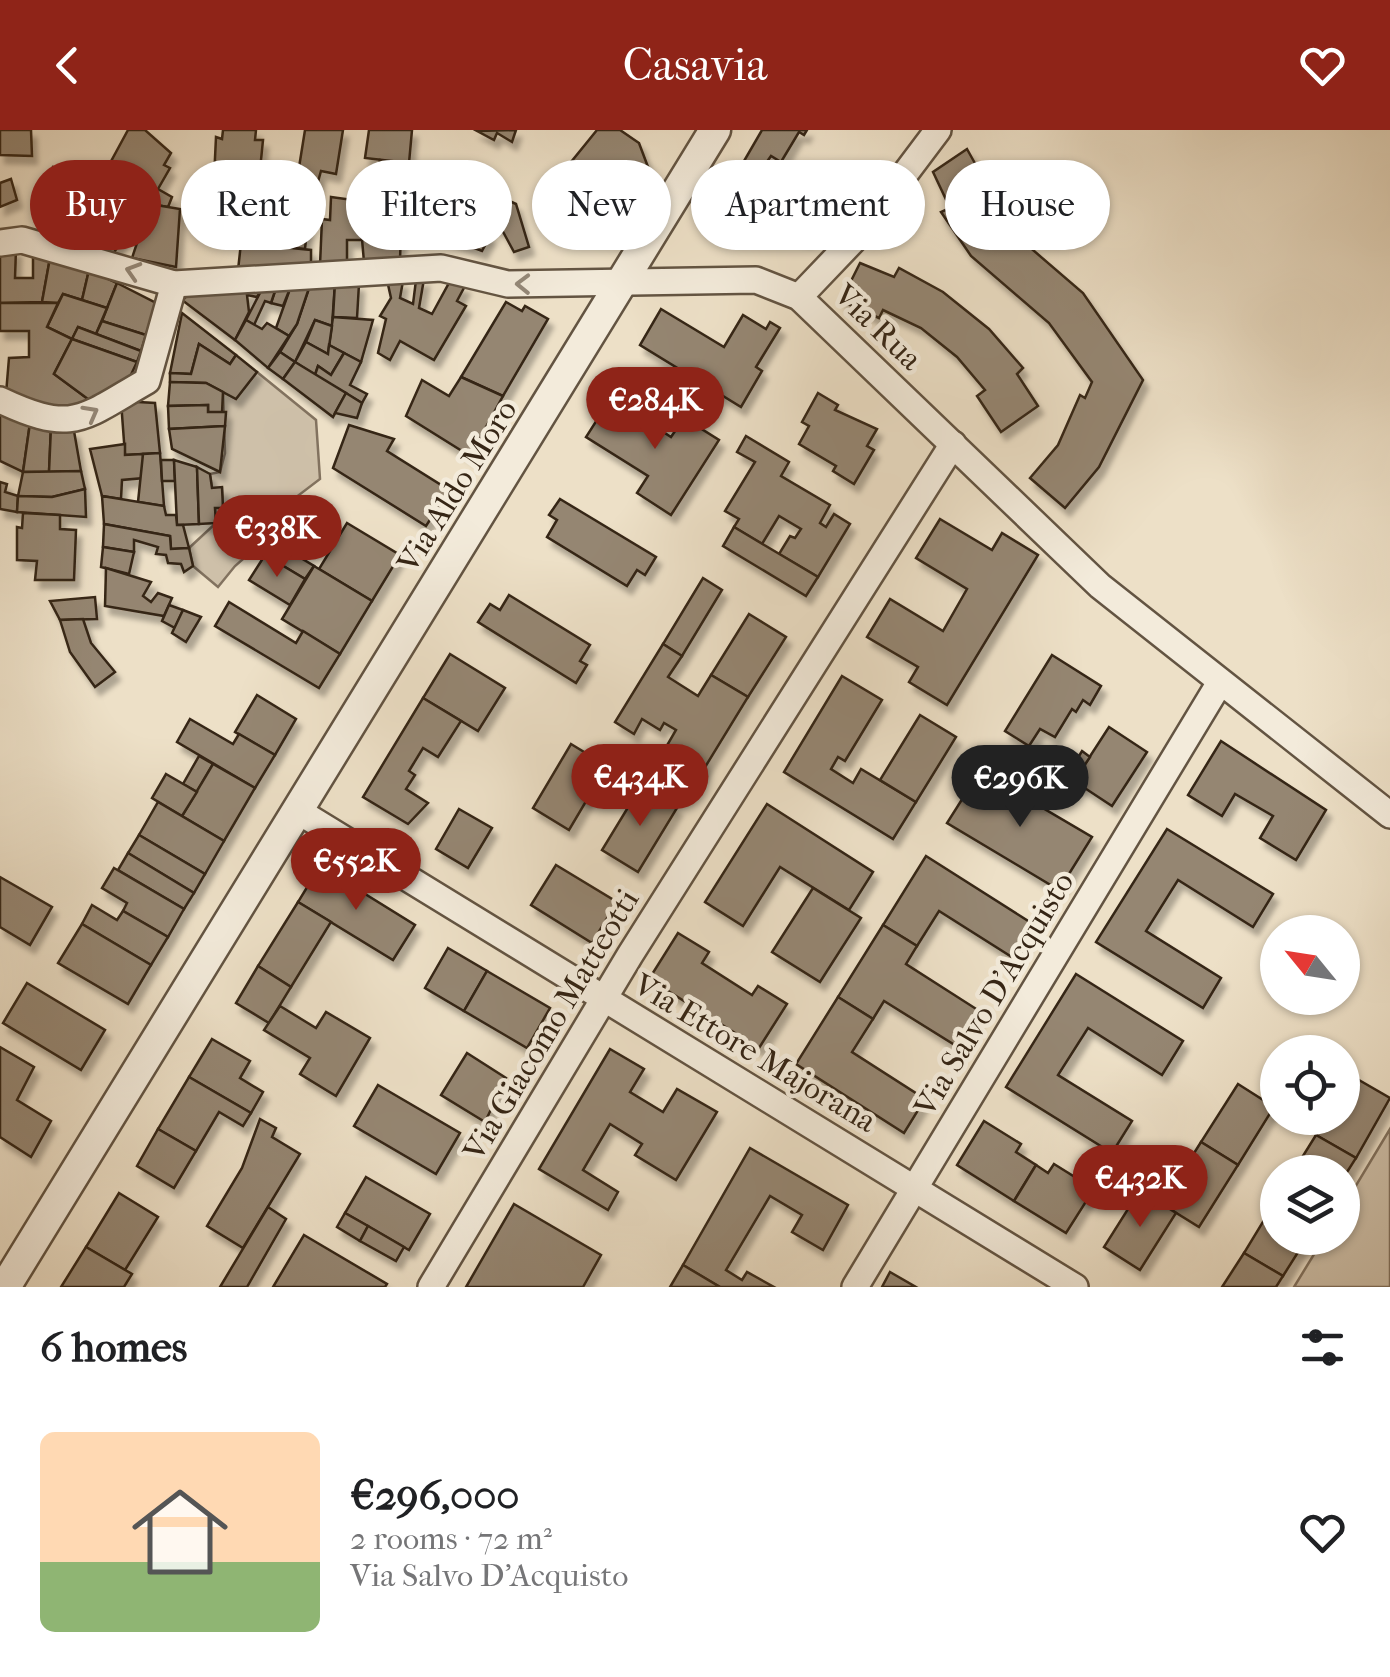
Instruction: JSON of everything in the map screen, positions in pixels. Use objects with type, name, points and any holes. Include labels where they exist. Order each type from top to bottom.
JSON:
[{"type":"street","name":"Via Aldo Moro","points":[[6,1287],[715,130]]},
{"type":"street","points":[[800,297],[862,231],[938,130]]},
{"type":"street","name":"Via Rua","points":[[0,243],[22,240],[174,284],[441,268],[508,284],[621,286],[756,280],[800,297],[1100,586],[1390,815]]},
{"type":"street","points":[[0,400],[31,415],[76,422],[147,381],[174,284]]},
{"type":"street","name":"Via Giacomo Matteotti","points":[[432,1287],[603,998],[953,444]]},
{"type":"street","name":"Via Salvo D'Acquisto","points":[[854,1287],[1220,684]]},
{"type":"street","name":"Via Ettore Majorana","points":[[298,811],[1075,1287]]},
{"type":"shaded area","points":[[257,372],[316,420],[320,479],[291,501],[274,532],[235,566],[218,587],[193,566],[189,548],[216,523],[215,508],[223,507],[222,488],[212,488],[210,474],[220,472],[225,453],[223,392],[236,399]]},
{"type":"shaded area","points":[[1390,1129],[1390,1287],[1294,1287],[1314,1255],[1360,1255],[1360,1179]]},
{"type":"building","points":[[0,130],[31,130],[32,156],[0,155]]},
{"type":"building","points":[[128,130],[145,130],[171,153],[164,165],[170,168],[161,184],[161,160],[112,160]]},
{"type":"building","points":[[223,130],[256,130],[255,140],[263,140],[261,160],[215,160],[216,137],[222,139]]},
{"type":"building","points":[[305,130],[343,130],[336,174],[326,172],[326,160],[300,160]]},
{"type":"building","points":[[369,130],[412,130],[409,160],[365,158]]},
{"type":"building","points":[[516,130],[512,142],[497,133],[494,140],[477,131]]},
{"type":"building","points":[[597,130],[620,130],[639,143],[645,160],[573,160]]},
{"type":"building","points":[[762,130],[807,130],[804,135],[799,132],[782,160],[771,156],[768,160],[745,160]]},
{"type":"building","points":[[967,149],[973,160],[951,160]]},
{"type":"building","points":[[945,164],[945,197],[933,172]]},
{"type":"building","points":[[11,179],[17,200],[0,207],[0,183]]},
{"type":"building","points":[[161,191],[172,197],[168,207],[161,206]]},
{"type":"building","points":[[331,197],[346,199],[347,266],[320,265],[321,250],[326,250],[326,220],[330,220]]},
{"type":"building","points":[[512,202],[516,204],[529,247],[514,252]]},
{"type":"building","points":[[161,206],[180,209],[176,267],[132,258],[135,250],[161,250]]},
{"type":"building","points":[[16,249],[15,278],[33,278],[33,254],[50,258],[42,302],[0,303],[0,251]]},
{"type":"building","points":[[240,250],[311,250],[311,270],[238,270]]},
{"type":"building","points":[[363,250],[400,250],[400,261],[364,262]]},
{"type":"building","points":[[967,250],[1033,250],[1083,293],[1143,380],[1099,467],[1065,508],[1030,478],[1058,445],[1080,395],[1085,398],[1092,382],[1049,323]]},
{"type":"building","points":[[50,258],[89,270],[82,300],[63,294],[58,303],[42,302]]},
{"type":"building","points":[[860,263],[894,277],[899,268],[943,292],[989,329],[1023,368],[1017,374],[1038,406],[1001,432],[977,396],[985,390],[957,357],[921,328],[883,310],[879,318],[841,301]]},
{"type":"building","points":[[89,270],[117,283],[107,308],[82,300]]},
{"type":"building","points":[[424,279],[419,308],[432,314],[449,283],[465,286],[457,301],[466,306],[434,360],[400,341],[390,360],[378,353],[386,319],[380,316],[391,298],[387,280],[403,281],[400,298],[413,304],[416,280]]},
{"type":"building","points":[[117,283],[156,303],[146,335],[102,321]]},
{"type":"building","points":[[335,283],[332,326],[315,320],[295,362],[280,352],[297,324],[310,285]]},
{"type":"building","points":[[335,283],[359,284],[357,318],[333,317]]},
{"type":"building","points":[[310,285],[289,336],[276,328],[291,286]]},
{"type":"building","points":[[291,286],[283,306],[271,303],[276,288]]},
{"type":"building","points":[[276,288],[271,303],[265,301],[254,325],[246,320],[262,289]]},
{"type":"building","points":[[262,289],[257,297],[247,295],[249,312],[235,340],[182,300],[187,296]]},
{"type":"building","points":[[63,294],[107,308],[96,334],[78,327],[72,339],[47,327]]},
{"type":"building","points":[[506,302],[522,311],[525,306],[548,319],[503,396],[461,377]]},
{"type":"building","points":[[0,303],[58,303],[47,327],[72,339],[54,374],[92,402],[57,410],[6,394],[9,358],[29,357],[29,331],[0,331]]},
{"type":"building","points":[[661,309],[724,347],[743,315],[766,329],[770,322],[780,328],[756,367],[762,371],[741,407],[640,345]]},
{"type":"building","points":[[182,313],[236,355],[230,364],[199,344],[191,374],[170,373]]},
{"type":"building","points":[[333,317],[373,320],[361,362],[329,345]]},
{"type":"building","points":[[246,320],[262,329],[267,323],[289,336],[268,368],[235,340]]},
{"type":"building","points":[[315,320],[332,326],[328,354],[306,342]]},
{"type":"building","points":[[102,321],[146,335],[141,351],[96,334]]},
{"type":"building","points":[[78,327],[141,351],[137,362],[72,339]]},
{"type":"building","points":[[72,339],[137,362],[128,381],[92,402],[54,374]]},
{"type":"building","points":[[306,342],[328,354],[329,345],[344,353],[331,375],[318,366],[315,375],[295,362]]},
{"type":"building","points":[[199,344],[230,364],[236,355],[257,372],[236,399],[206,383],[170,382],[170,373],[191,374]]},
{"type":"building","points":[[280,352],[295,362],[283,379],[268,368]]},
{"type":"building","points":[[344,353],[361,362],[350,385],[367,394],[362,403],[315,375],[318,366],[331,375]]},
{"type":"building","points":[[295,362],[346,393],[333,417],[283,379]]},
{"type":"building","points":[[461,377],[503,396],[470,456],[406,416],[422,380],[449,396]]},
{"type":"building","points":[[170,382],[206,383],[223,392],[222,413],[208,412],[208,405],[168,406]]},
{"type":"building","points":[[346,393],[362,403],[357,418],[335,413]]},
{"type":"building","points":[[818,393],[838,405],[835,410],[877,429],[867,446],[874,450],[854,484],[833,471],[836,466],[799,444],[809,426],[802,422]]},
{"type":"building","points":[[611,398],[671,437],[684,418],[719,440],[671,515],[637,493],[648,476],[586,437]]},
{"type":"building","points":[[121,401],[155,403],[160,453],[125,455]]},
{"type":"building","points":[[208,405],[208,412],[226,412],[225,426],[169,429],[168,406]]},
{"type":"building","points":[[0,411],[30,423],[23,472],[0,461]]},
{"type":"building","points":[[30,423],[51,427],[49,472],[23,472]]},
{"type":"building","points":[[349,425],[394,439],[387,451],[449,490],[426,526],[333,468]]},
{"type":"building","points":[[225,426],[220,472],[172,449],[169,429]]},
{"type":"building","points":[[51,427],[74,431],[81,471],[49,472]]},
{"type":"building","points":[[746,436],[789,462],[781,476],[830,505],[820,523],[826,527],[834,514],[850,524],[818,577],[779,554],[790,536],[795,538],[801,529],[779,516],[762,544],[734,527],[739,519],[725,511],[755,462],[737,452]]},
{"type":"building","points":[[125,444],[125,455],[143,454],[144,478],[122,480],[121,499],[102,496],[90,449]]},
{"type":"building","points":[[160,453],[164,506],[138,502],[143,454]]},
{"type":"building","points":[[161,460],[174,460],[175,481],[162,481]]},
{"type":"building","points":[[174,460],[197,467],[199,524],[177,525]]},
{"type":"building","points":[[197,467],[210,474],[212,488],[222,487],[223,508],[215,508],[216,523],[199,524]]},
{"type":"building","points":[[81,471],[85,489],[52,497],[18,496],[23,472]]},
{"type":"building","points":[[0,482],[7,484],[5,492],[18,496],[17,512],[0,509]]},
{"type":"building","points":[[85,489],[86,517],[17,512],[18,496],[52,497]]},
{"type":"building","points":[[102,496],[164,506],[166,515],[176,515],[177,525],[183,525],[189,548],[171,549],[170,536],[104,524]]},
{"type":"building","points":[[560,499],[656,557],[645,575],[637,570],[627,586],[547,537],[557,520],[549,515]]},
{"type":"building","points":[[23,513],[60,515],[60,529],[76,530],[74,580],[35,580],[37,561],[17,560],[17,527],[22,528]]},
{"type":"building","points":[[940,519],[992,550],[1002,533],[1038,555],[947,705],[909,682],[918,667],[867,637],[890,599],[943,631],[967,589],[916,558]]},
{"type":"building","points":[[347,523],[400,555],[372,601],[319,569]]},
{"type":"building","points":[[104,524],[170,536],[171,549],[189,548],[193,566],[184,572],[181,564],[168,563],[166,555],[156,554],[158,547],[134,540],[134,552],[103,547]]},
{"type":"building","points":[[734,527],[818,577],[806,596],[723,546]]},
{"type":"building","points":[[273,541],[314,566],[305,579],[265,555]]},
{"type":"building","points":[[103,547],[134,552],[129,574],[101,567]]},
{"type":"building","points":[[265,555],[305,579],[290,605],[249,580]]},
{"type":"building","points":[[314,566],[372,601],[340,654],[282,619]]},
{"type":"building","points":[[106,568],[151,582],[143,596],[151,602],[158,593],[172,598],[164,616],[105,606]]},
{"type":"building","points":[[703,578],[722,590],[682,656],[663,644]]},
{"type":"building","points":[[509,595],[590,645],[580,661],[587,665],[576,683],[478,622],[490,604],[500,610]]},
{"type":"building","points":[[95,597],[97,619],[60,620],[50,601]]},
{"type":"building","points":[[229,602],[296,643],[303,631],[340,654],[319,688],[215,626]]},
{"type":"building","points":[[169,605],[183,610],[175,628],[162,621]]},
{"type":"building","points":[[183,610],[201,617],[186,642],[172,633]]},
{"type":"building","points":[[749,614],[786,637],[748,697],[711,675]]},
{"type":"building","points":[[83,619],[91,643],[115,672],[95,687],[70,652],[60,620]]},
{"type":"building","points":[[663,644],[682,656],[668,677],[698,696],[711,675],[748,697],[699,777],[662,754],[676,730],[664,723],[660,730],[642,719],[634,734],[615,722]]},
{"type":"building","points":[[450,654],[505,688],[478,731],[423,698]]},
{"type":"building","points":[[1052,655],[1101,686],[1090,705],[1083,700],[1076,712],[1072,709],[1055,737],[1040,729],[1029,746],[1005,731]]},
{"type":"building","points":[[842,676],[882,700],[845,761],[838,757],[831,769],[853,783],[861,769],[916,802],[893,839],[784,772]]},
{"type":"building","points":[[257,695],[296,719],[275,755],[235,732]]},
{"type":"building","points":[[423,698],[461,721],[438,757],[423,748],[409,771],[415,775],[406,789],[428,803],[408,824],[363,797]]},
{"type":"building","points":[[920,715],[956,737],[916,802],[880,780]]},
{"type":"building","points":[[190,719],[233,744],[239,734],[275,755],[255,788],[177,742]]},
{"type":"building","points":[[1109,727],[1147,752],[1112,806],[1074,781]]},
{"type":"building","points":[[1221,741],[1326,810],[1296,860],[1260,838],[1273,816],[1235,794],[1222,816],[1188,795]]},
{"type":"building","points":[[571,744],[607,766],[569,830],[533,808]]},
{"type":"building","points":[[1082,751],[1090,757],[1074,781],[1057,770],[1067,755],[1076,761]]},
{"type":"building","points":[[199,756],[213,764],[197,792],[183,784]]},
{"type":"building","points":[[213,764],[255,788],[224,841],[182,816]]},
{"type":"building","points":[[980,771],[1092,837],[1059,890],[947,823]]},
{"type":"building","points":[[166,774],[197,792],[182,816],[152,798]]},
{"type":"building","points":[[641,786],[677,808],[638,872],[602,850]]},
{"type":"building","points":[[158,802],[224,841],[205,874],[139,835]]},
{"type":"building","points":[[767,804],[873,872],[849,910],[780,867],[743,926],[705,902]]},
{"type":"building","points":[[459,809],[492,828],[468,868],[436,849]]},
{"type":"building","points":[[1167,829],[1273,894],[1253,927],[1178,880],[1146,931],[1221,978],[1203,1008],[1096,942]]},
{"type":"building","points":[[139,835],[205,874],[194,893],[128,853]]},
{"type":"building","points":[[128,853],[194,893],[184,909],[118,870]]},
{"type":"building","points":[[926,856],[1036,926],[1015,959],[939,911],[917,946],[883,925]]},
{"type":"building","points":[[556,865],[617,902],[592,943],[531,905]]},
{"type":"building","points":[[320,866],[415,925],[393,960],[298,902]]},
{"type":"building","points":[[114,868],[184,909],[168,937],[123,911],[127,903],[102,888]]},
{"type":"building","points":[[0,877],[52,907],[30,945],[0,927]]},
{"type":"building","points":[[813,888],[861,918],[820,982],[772,952]]},
{"type":"building","points":[[298,902],[331,922],[291,987],[258,966]]},
{"type":"building","points":[[92,905],[117,920],[123,911],[168,937],[151,965],[82,924]]},
{"type":"building","points":[[82,924],[151,965],[128,1004],[58,963]]},
{"type":"building","points":[[883,925],[917,946],[906,964],[981,1012],[958,1047],[884,1001],[873,1019],[838,997]]},
{"type":"building","points":[[678,933],[709,952],[702,963],[752,995],[758,986],[787,1004],[759,1048],[649,979]]},
{"type":"building","points":[[448,948],[487,971],[464,1011],[425,988]]},
{"type":"building","points":[[258,966],[291,987],[269,1023],[236,1003]]},
{"type":"building","points":[[487,971],[550,1008],[527,1048],[464,1011]]},
{"type":"building","points":[[1076,974],[1183,1041],[1162,1075],[1088,1028],[1058,1075],[1132,1121],[1112,1153],[1006,1087]]},
{"type":"building","points":[[27,983],[105,1030],[81,1070],[3,1023]]},
{"type":"building","points":[[838,997],[873,1019],[852,1052],[925,1099],[904,1133],[796,1064]]},
{"type":"building","points":[[280,1006],[316,1028],[326,1012],[370,1038],[336,1096],[300,1074],[310,1058],[264,1030]]},
{"type":"building","points":[[212,1039],[250,1061],[240,1078],[263,1092],[251,1113],[189,1077]]},
{"type":"building","points":[[0,1047],[34,1067],[17,1100],[51,1121],[31,1157],[0,1137]]},
{"type":"building","points":[[610,1049],[644,1069],[630,1092],[663,1112],[677,1089],[717,1112],[676,1180],[635,1155],[642,1144],[610,1124],[583,1170],[618,1192],[608,1210],[539,1169]]},
{"type":"building","points":[[467,1053],[506,1078],[485,1122],[441,1095]]},
{"type":"building","points":[[189,1077],[251,1113],[243,1126],[219,1112],[196,1151],[158,1129]]},
{"type":"building","points":[[1360,1081],[1390,1098],[1358,1155],[1316,1135],[1360,1135]]},
{"type":"building","points":[[1238,1084],[1260,1098],[1260,1130],[1238,1165],[1201,1142]]},
{"type":"building","points":[[378,1085],[460,1133],[436,1174],[354,1126]]},
{"type":"building","points":[[260,1119],[276,1128],[272,1137],[300,1154],[243,1248],[207,1226],[242,1168]]},
{"type":"building","points":[[984,1121],[1021,1144],[1016,1152],[1036,1165],[1014,1201],[957,1165]]},
{"type":"building","points":[[158,1129],[196,1151],[174,1188],[137,1166]]},
{"type":"building","points":[[1316,1135],[1351,1155],[1304,1155]]},
{"type":"building","points":[[1201,1142],[1238,1165],[1199,1227],[1162,1204]]},
{"type":"building","points":[[750,1148],[848,1205],[823,1250],[792,1232],[802,1215],[770,1196],[726,1270],[742,1280],[747,1272],[774,1287],[720,1287],[683,1265]]},
{"type":"building","points":[[1054,1164],[1094,1189],[1066,1233],[1014,1201],[1036,1165],[1048,1173]]},
{"type":"building","points":[[366,1177],[430,1214],[409,1250],[345,1213]]},
{"type":"building","points":[[1140,1190],[1176,1213],[1140,1270],[1104,1247]]},
{"type":"building","points":[[119,1193],[158,1217],[125,1270],[86,1247]]},
{"type":"building","points":[[514,1204],[601,1255],[583,1287],[466,1287]]},
{"type":"building","points":[[268,1207],[286,1219],[247,1287],[220,1287]]},
{"type":"building","points":[[345,1213],[368,1226],[360,1241],[337,1227]]},
{"type":"building","points":[[368,1226],[404,1247],[396,1261],[360,1241]]},
{"type":"building","points":[[1260,1227],[1260,1255],[1296,1255],[1283,1276],[1244,1253]]},
{"type":"building","points":[[304,1235],[387,1284],[273,1287]]},
{"type":"building","points":[[86,1247],[132,1274],[124,1287],[61,1287]]},
{"type":"building","points":[[1244,1253],[1283,1276],[1276,1287],[1222,1287]]},
{"type":"building","points":[[683,1265],[720,1287],[670,1287]]},
{"type":"building","points":[[890,1272],[916,1287],[882,1287]]}]
